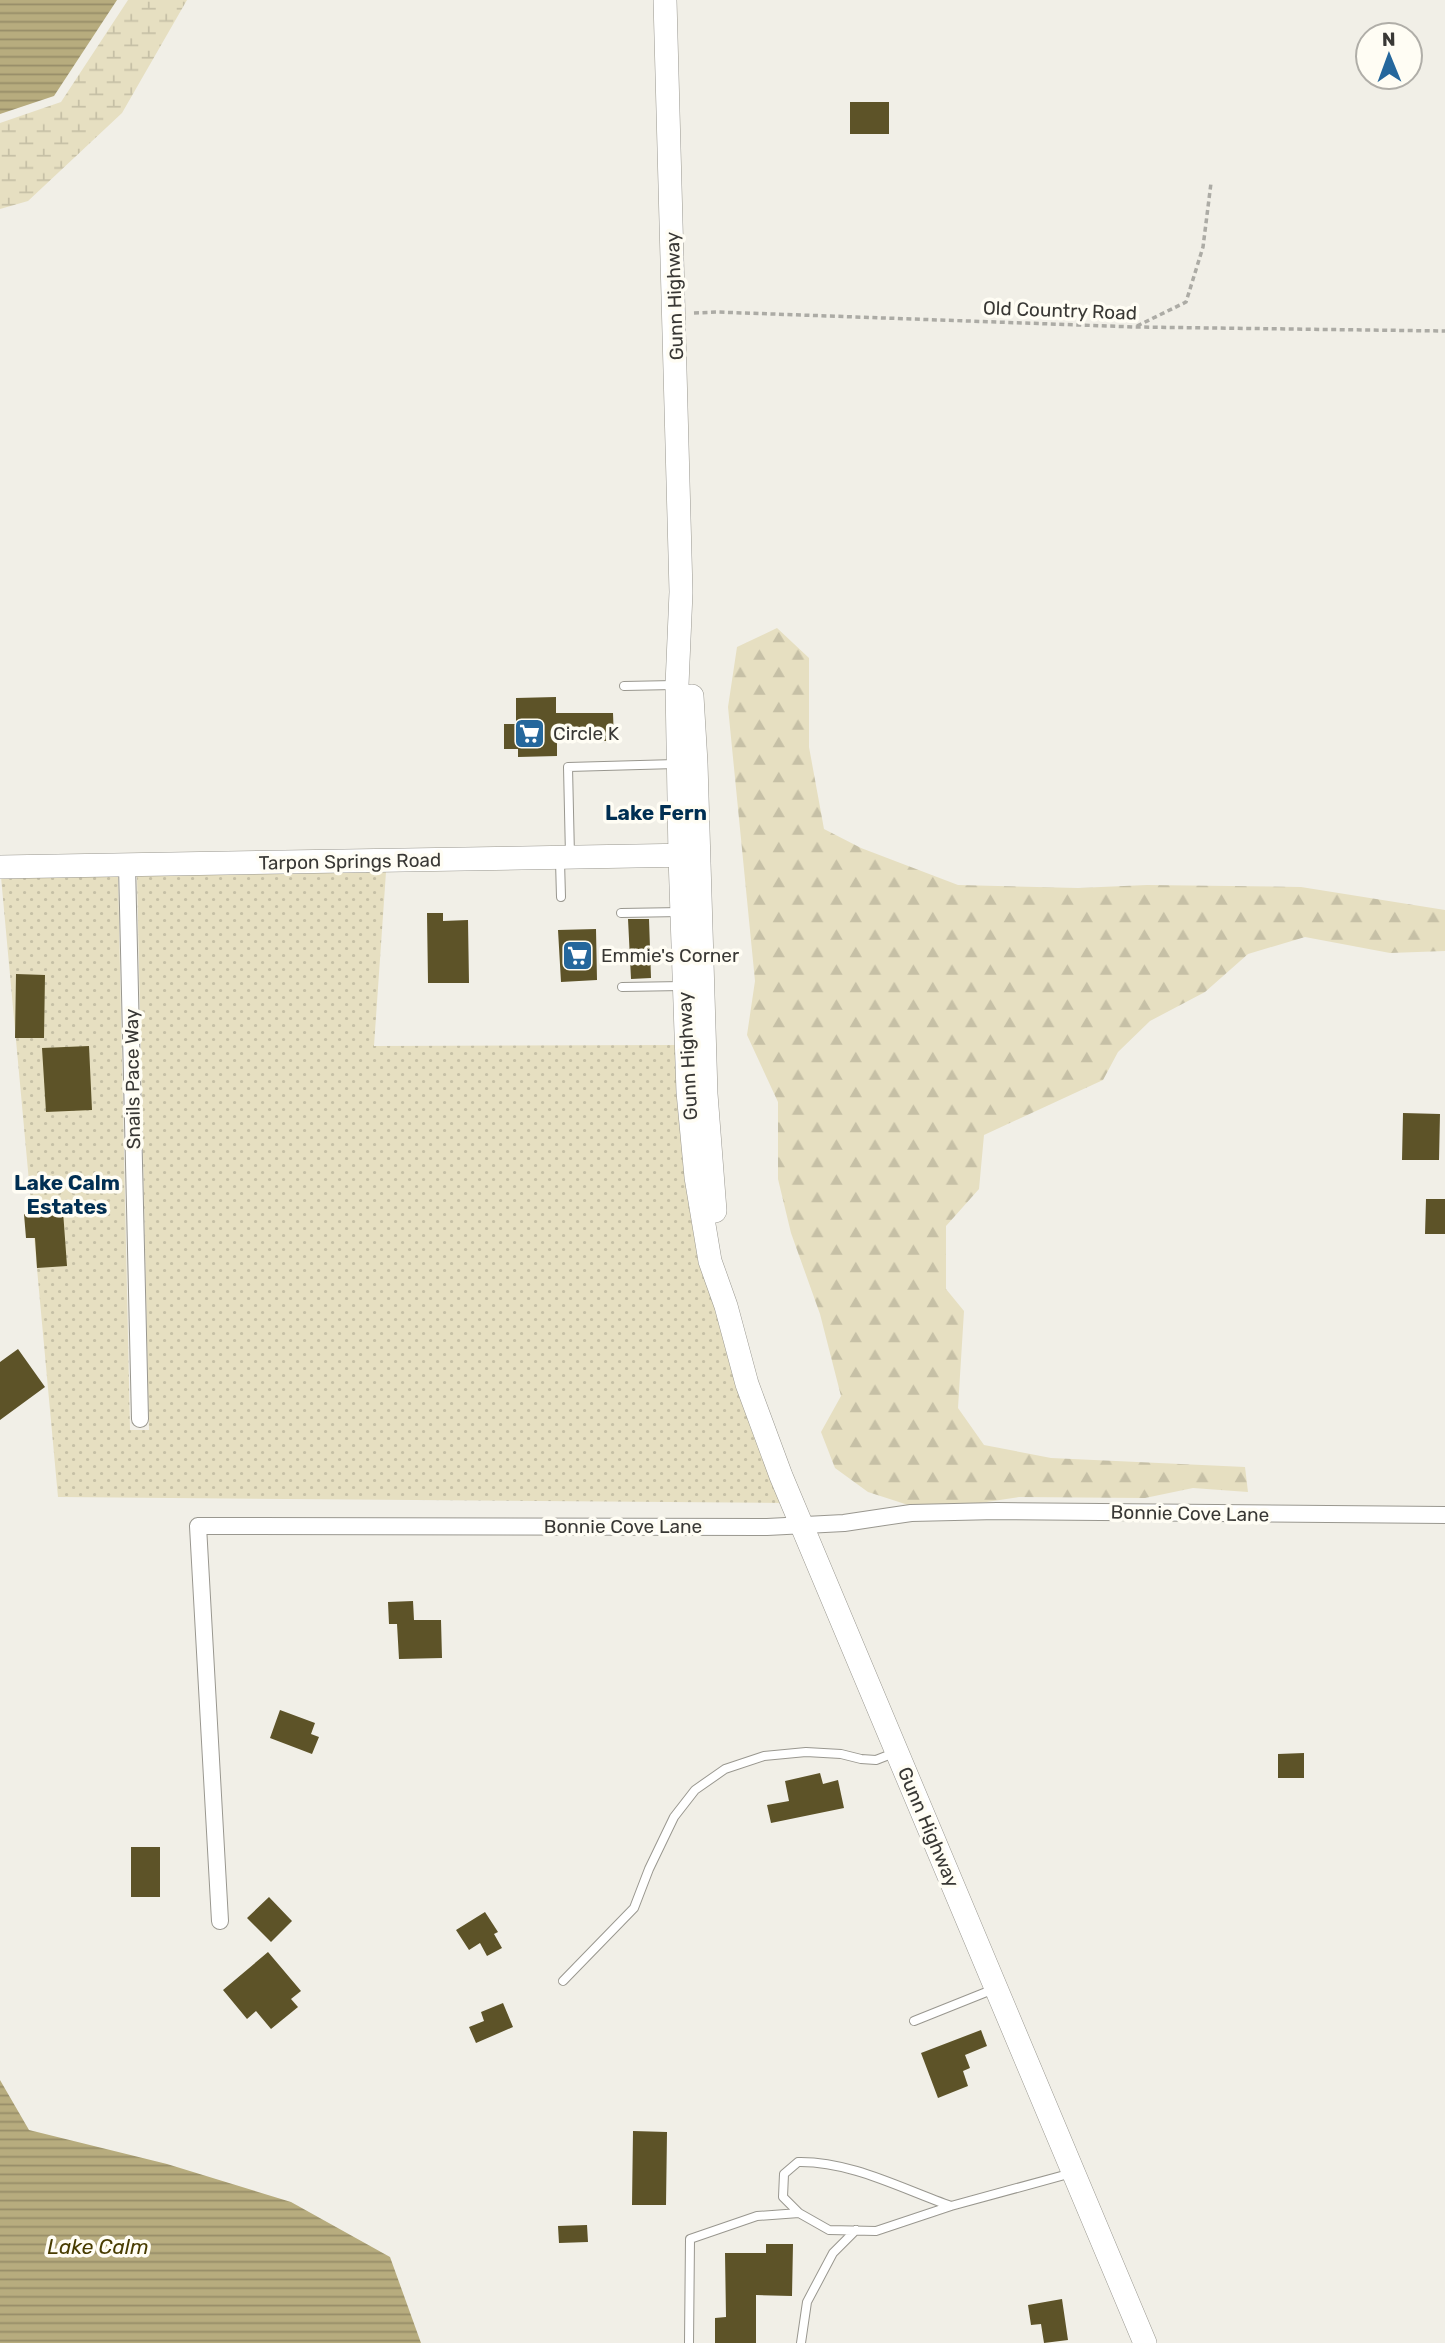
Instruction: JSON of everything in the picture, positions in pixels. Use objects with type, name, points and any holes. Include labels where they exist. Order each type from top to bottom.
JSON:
[{"type":"main road","name":"Gunn Highway","points":[[665,0],[681,592],[677,685],[679,764],[690,855],[713,1193],[726,1306]]},
{"type":"main road","name":"Gunn Highway","points":[[681,592],[691,684],[690,855],[682,912],[688,1092],[696,1177],[710,1261],[726,1306],[747,1384],[801,1526],[1145,2343]]},
{"type":"main road","name":"Tarpon Springs Road","points":[[0,867],[690,855]]},
{"type":"street","name":"Snails Pace Way","points":[[127,864],[140,1419]]},
{"type":"street","name":"Bonnie Cove Lane","points":[[220,1922],[198,1525],[801,1526],[911,1513],[997,1511],[1445,1515]]},
{"type":"lane","points":[[624,686],[677,685]]},
{"type":"lane","points":[[561,897],[568,766],[679,764]]},
{"type":"lane","points":[[621,913],[682,912]]},
{"type":"lane","points":[[622,987],[684,986]]},
{"type":"lane","points":[[562,1981],[634,1908],[674,1817],[695,1790],[715,1776],[726,1769],[764,1756],[806,1752],[876,1760],[897,1752]]},
{"type":"lane","points":[[914,2021],[997,1988]]},
{"type":"lane","points":[[951,2206],[860,2172],[821,2162],[798,2162],[784,2174],[783,2197],[799,2213],[829,2230],[876,2231],[951,2206],[1075,2172]]},
{"type":"lane","points":[[689,2343],[690,2239],[757,2216],[799,2213]]},
{"type":"lane","points":[[801,2343],[807,2302],[833,2253],[856,2230]]},
{"type":"path","points":[[1135,327],[1186,302],[1203,247],[1210,183]]},
{"type":"path","name":"Old Country Road","points":[[674,314],[717,312],[1135,327],[1445,331]]},
{"type":"green space","points":[[128,0],[187,0],[122,113],[28,201],[0,209],[0,123],[61,102]]},
{"type":"green space","points":[[777,628],[809,658],[809,747],[824,829],[861,848],[958,885],[1078,888],[1147,885],[1301,887],[1445,910],[1445,951],[1390,953],[1305,937],[1248,954],[1205,992],[1150,1021],[1118,1052],[1103,1080],[984,1135],[979,1189],[946,1226],[946,1289],[964,1311],[958,1408],[984,1445],[1051,1458],[1245,1467],[1248,1492],[1193,1488],[1145,1498],[1019,1497],[933,1513],[868,1492],[835,1468],[821,1432],[841,1396],[820,1314],[791,1233],[778,1179],[778,1102],[747,1035],[755,981],[728,707],[737,647]]},
{"type":"green space","points":[[386,872],[374,1046],[677,1045],[679,1092],[781,1503],[58,1497],[1,877],[118,876],[130,1430],[149,1430],[137,876]]},
{"type":"water","points":[[0,0],[117,0],[54,96],[0,114]]},
{"type":"water","name":"Lake Calm","points":[[0,2080],[29,2130],[167,2164],[291,2202],[390,2257],[421,2343],[0,2343]]},
{"type":"building","points":[[850,102],[889,102],[889,134],[850,134]]},
{"type":"building","name":"Circle K","points":[[556,697],[556,713],[613,713],[614,741],[557,741],[557,756],[518,757],[518,749],[504,749],[504,724],[516,724],[516,698]]},
{"type":"building","points":[[427,913],[443,913],[443,921],[468,920],[469,983],[428,983]]},
{"type":"building","points":[[628,919],[649,919],[651,978],[631,979]]},
{"type":"building","name":"Emmie's Corner","points":[[596,929],[597,980],[561,982],[558,930]]},
{"type":"building","points":[[16,974],[45,975],[44,1038],[15,1038]]},
{"type":"building","points":[[89,1046],[92,1110],[46,1112],[42,1048]]},
{"type":"building","points":[[1403,1113],[1440,1114],[1439,1160],[1402,1160]]},
{"type":"building","points":[[1426,1199],[1445,1199],[1445,1234],[1425,1234]]},
{"type":"building","points":[[63,1211],[67,1266],[37,1268],[35,1238],[26,1238],[24,1214]]},
{"type":"building","points":[[18,1349],[45,1387],[0,1420],[0,1362]]},
{"type":"building","points":[[413,1601],[414,1620],[441,1620],[442,1658],[399,1659],[397,1624],[389,1624],[388,1602]]},
{"type":"building","points":[[280,1710],[315,1723],[311,1734],[319,1737],[312,1754],[270,1738]]},
{"type":"building","points":[[1304,1753],[1304,1778],[1278,1778],[1278,1754]]},
{"type":"building","points":[[820,1773],[823,1784],[838,1780],[844,1808],[771,1823],[767,1805],[789,1801],[785,1781]]},
{"type":"building","points":[[131,1847],[160,1847],[160,1897],[131,1897]]},
{"type":"building","points":[[269,1897],[292,1921],[271,1942],[247,1918]]},
{"type":"building","points":[[485,1912],[498,1932],[494,1934],[502,1948],[487,1956],[480,1943],[469,1950],[456,1930]]},
{"type":"building","points":[[268,1952],[301,1991],[291,1999],[298,2007],[271,2029],[256,2011],[247,2019],[223,1990]]},
{"type":"building","points":[[503,2003],[513,2027],[476,2043],[469,2027],[484,2021],[481,2012]]},
{"type":"building","points":[[981,2030],[987,2046],[965,2055],[970,2068],[963,2071],[968,2086],[938,2098],[921,2053]]},
{"type":"building","points":[[633,2131],[667,2132],[666,2205],[632,2205]]},
{"type":"building","points":[[587,2225],[588,2242],[559,2243],[558,2226]]},
{"type":"building","points":[[766,2244],[793,2244],[792,2296],[756,2295],[756,2343],[715,2343],[715,2318],[726,2317],[725,2253],[766,2253]]},
{"type":"building","points":[[1062,2299],[1068,2340],[1044,2343],[1041,2324],[1031,2325],[1028,2305]]},
{"type":"place","name":"Circle K","points":[[530,733]]},
{"type":"place","name":"Emmie's Corner","points":[[578,955]]},
{"type":"district","name":"Lake Fern","points":[[656,813]]},
{"type":"district","name":"Lake Calm Estates","points":[[67,1195]]}]
